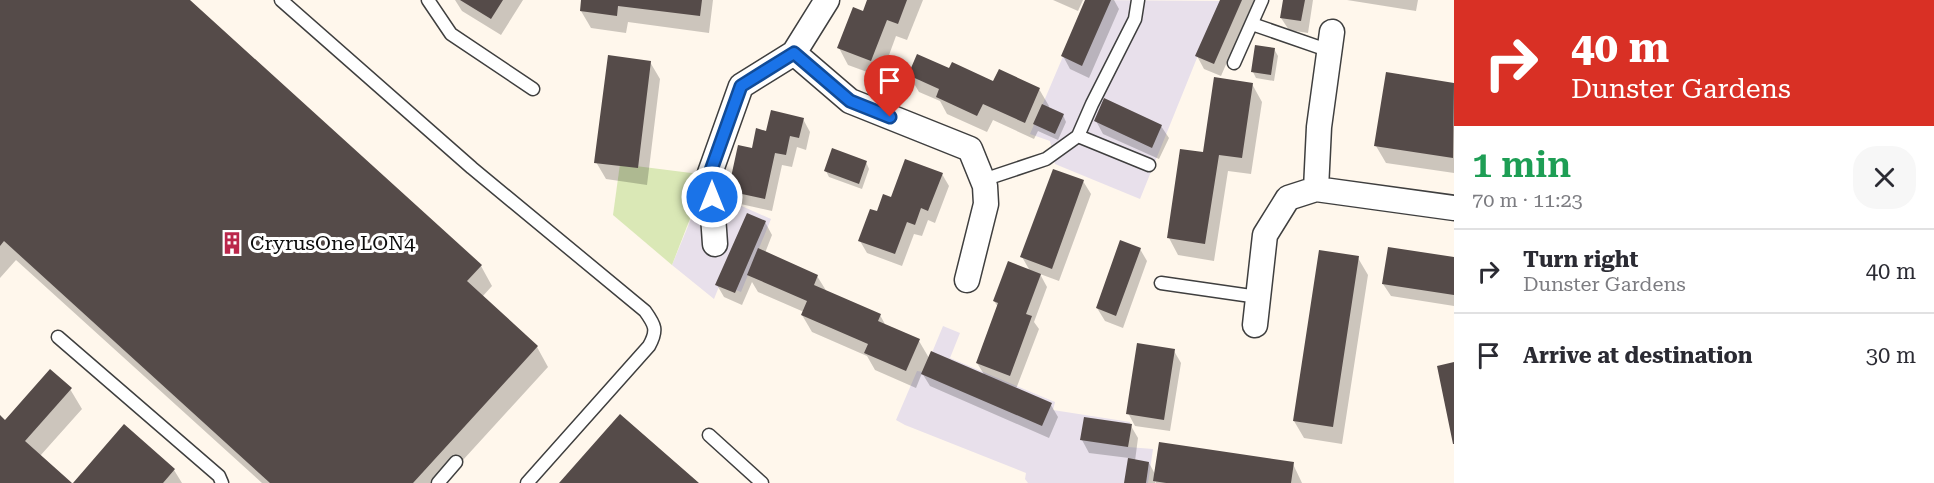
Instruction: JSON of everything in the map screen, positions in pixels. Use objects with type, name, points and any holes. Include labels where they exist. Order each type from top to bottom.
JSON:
[{"type":"street","points":[[716,244],[710,173],[741,86],[794,53],[827,0]]},
{"type":"street","points":[[1316,189],[1319,127],[1331,41]]},
{"type":"street","points":[[794,53],[850,101],[970,149],[985,186],[986,204],[967,280]]},
{"type":"street","points":[[1255,325],[1265,234],[1288,198],[1316,189],[1454,208]]},
{"type":"lane","points":[[281,0],[472,168],[645,310],[654,323],[655,336],[649,346],[527,483]]},
{"type":"lane","points":[[428,0],[452,34],[534,88]]},
{"type":"lane","points":[[983,180],[1046,159],[1078,136],[1136,19],[1138,0]]},
{"type":"lane","points":[[1234,63],[1262,0]]},
{"type":"lane","points":[[1252,24],[1331,41]]},
{"type":"lane","points":[[1078,136],[1149,165]]},
{"type":"lane","points":[[1161,283],[1258,297]]},
{"type":"lane","points":[[58,338],[219,476],[222,483]]},
{"type":"lane","points":[[709,435],[762,483]]},
{"type":"lane","points":[[438,483],[456,462]]},
{"type":"shaded area","points":[[1087,0],[1220,1],[1140,199],[1055,164],[1050,141],[1030,134]]},
{"type":"shaded area","points":[[707,180],[728,200],[771,219],[741,292],[720,284],[714,299],[672,265]]},
{"type":"shaded area","points":[[943,326],[960,333],[950,358],[1055,402],[1053,410],[1130,422],[1128,447],[1153,449],[1148,483],[1028,483],[1025,479],[1026,473],[896,420],[917,371],[924,372]]},
{"type":"green space","points":[[620,164],[707,175],[672,265],[613,215]]},
{"type":"building","name":"CryrusOne LON4","points":[[0,0],[190,0],[482,265],[467,281],[538,346],[413,483],[270,483],[4,241],[0,246]]},
{"type":"building","points":[[460,0],[503,0],[491,19]]},
{"type":"building","points":[[581,0],[702,0],[700,16],[618,6],[617,16],[580,11]]},
{"type":"building","points":[[867,0],[907,0],[898,24],[887,20],[871,61],[837,48],[853,7],[863,11]]},
{"type":"building","points":[[1085,0],[1111,0],[1082,66],[1061,56]]},
{"type":"building","points":[[1220,0],[1242,0],[1214,64],[1195,56]]},
{"type":"building","points":[[1283,0],[1305,0],[1301,21],[1280,18]]},
{"type":"building","points":[[1255,45],[1275,48],[1271,75],[1251,72]]},
{"type":"building","points":[[917,54],[949,68],[952,62],[993,81],[999,69],[1040,88],[1025,123],[983,104],[977,116],[936,97],[939,89],[908,75]]},
{"type":"building","points":[[608,55],[651,61],[638,168],[594,163]]},
{"type":"building","points":[[1386,72],[1454,83],[1453,158],[1374,146]]},
{"type":"building","points":[[1214,77],[1253,83],[1242,158],[1219,155],[1205,244],[1167,238],[1180,149],[1203,152]]},
{"type":"building","points":[[1104,98],[1162,125],[1152,148],[1094,121]]},
{"type":"building","points":[[1042,104],[1064,114],[1055,134],[1033,124]]},
{"type":"building","points":[[771,110],[804,118],[799,138],[790,136],[786,155],[775,153],[765,199],[728,191],[738,145],[752,148],[756,128],[766,131]]},
{"type":"building","points":[[832,148],[867,161],[859,184],[824,171]]},
{"type":"building","points":[[905,159],[943,173],[928,211],[921,208],[915,225],[907,222],[895,254],[858,241],[870,209],[877,211],[883,194],[891,197]]},
{"type":"building","points":[[1053,169],[1084,180],[1052,269],[1020,257]]},
{"type":"building","points":[[747,213],[766,221],[735,293],[715,285]]},
{"type":"building","points":[[1120,240],[1141,248],[1116,316],[1096,308]]},
{"type":"building","points":[[1388,247],[1454,257],[1454,295],[1382,284]]},
{"type":"building","points":[[758,248],[818,275],[814,285],[881,314],[878,321],[920,339],[906,371],[864,353],[868,344],[801,315],[807,301],[747,275]]},
{"type":"building","points":[[1319,250],[1359,256],[1333,427],[1293,421]]},
{"type":"building","points":[[1008,261],[1041,274],[1026,314],[1032,316],[1010,376],[976,363],[998,303],[993,301]]},
{"type":"building","points":[[1137,343],[1175,349],[1164,420],[1126,414]]},
{"type":"building","points":[[931,351],[1052,403],[1042,426],[921,374]]},
{"type":"building","points":[[1454,362],[1454,444],[1453,444],[1437,366]]},
{"type":"building","points":[[50,369],[72,388],[25,441],[72,483],[0,483],[0,415],[5,420]]},
{"type":"building","points":[[620,414],[699,483],[559,483]]},
{"type":"building","points":[[1084,417],[1132,424],[1128,447],[1080,440]]},
{"type":"building","points":[[124,424],[175,469],[163,483],[73,483]]},
{"type":"building","points":[[1159,442],[1294,462],[1291,483],[1166,483],[1153,481]]},
{"type":"building","points":[[1128,458],[1149,462],[1146,483],[1124,483]]},
{"type":"place","name":"CryrusOne LON4","points":[[232,243]]},
{"type":"route","points":[[712,197],[710,173],[741,86],[794,53],[850,101],[890,117]]}]
